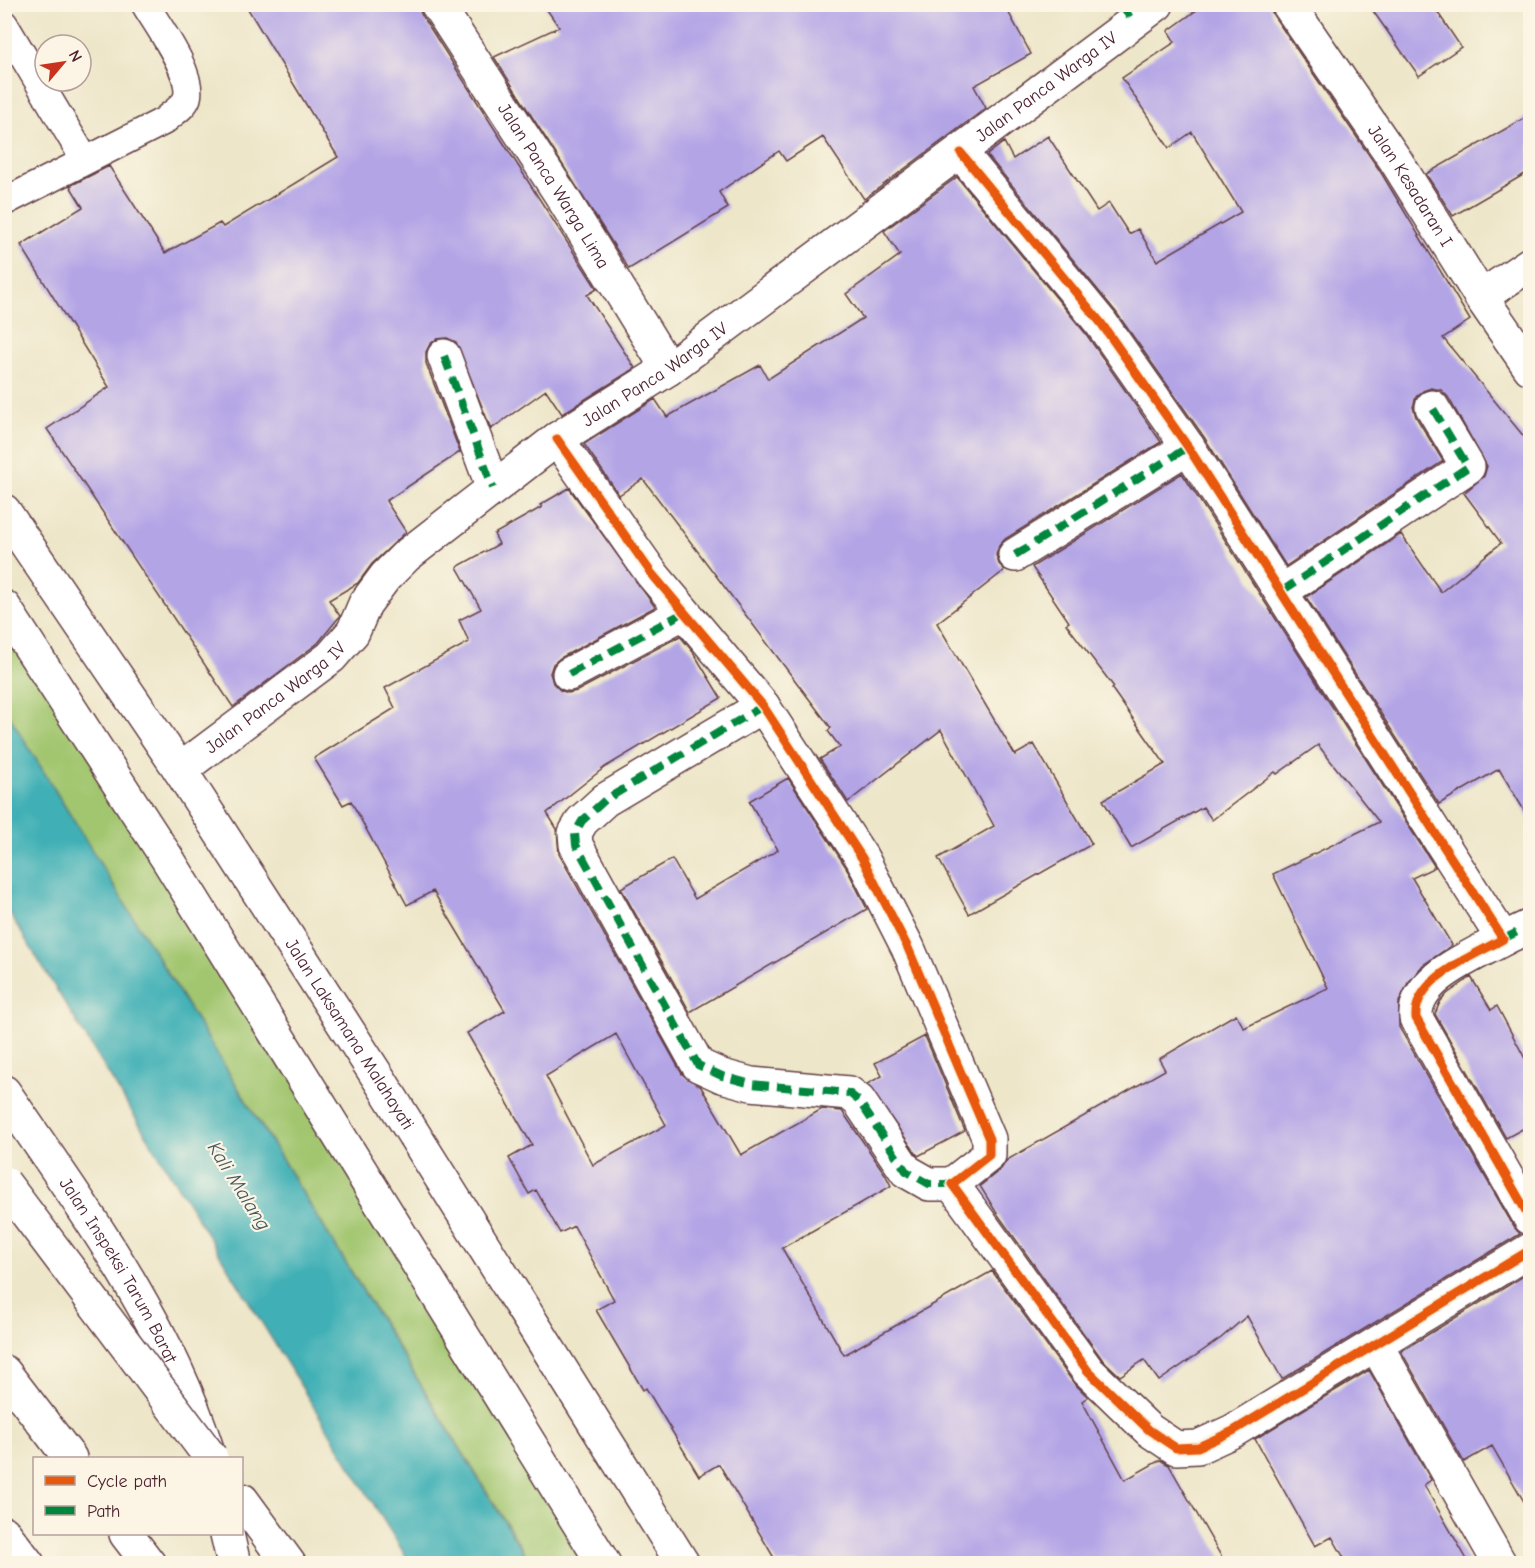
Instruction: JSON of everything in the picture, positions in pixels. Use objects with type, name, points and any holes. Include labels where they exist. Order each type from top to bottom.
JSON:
[{"type":"main road","name":"Jalan Panca Warga Lima","points":[[437,4],[561,195],[668,369]]},
{"type":"main road","name":"Jalan Kesadaran I","points":[[1288,4],[1396,161],[1481,297],[1530,368]]},
{"type":"main road","name":"Jalan Panca Warga IV","points":[[180,770],[331,657],[352,632],[365,604],[385,577],[406,556],[557,439],[668,369],[961,153],[1137,11]]},
{"type":"main road","points":[[961,153],[1101,322],[1517,933],[1442,975],[1429,986],[1415,1007],[1416,1018],[1530,1218]]},
{"type":"main road","points":[[1481,297],[1530,264]]},
{"type":"main road","points":[[444,356],[493,488]]},
{"type":"main road","points":[[1282,591],[1468,467],[1432,407]]},
{"type":"main road","points":[[557,439],[652,574],[763,706],[862,858],[908,948],[989,1138],[989,1155],[952,1184],[929,1184],[906,1172],[859,1101],[849,1093],[751,1084],[723,1076],[699,1065],[576,845],[575,832],[582,821],[605,800],[763,706]]},
{"type":"main road","points":[[1016,555],[1188,447]]},
{"type":"main road","name":"Jalan Laksamana Malahayati","points":[[4,511],[180,770],[381,1082],[683,1563]]},
{"type":"main road","points":[[4,607],[150,830],[604,1563]]},
{"type":"main road","points":[[569,674],[683,613]]},
{"type":"main road","name":"Jalan Inspeksi Tarum Barat","points":[[4,1092],[128,1276],[195,1413],[210,1457]]},
{"type":"main road","points":[[4,1183],[209,1457]]},
{"type":"main road","points":[[952,1184],[1088,1371],[1149,1430],[1176,1448],[1198,1447],[1233,1431],[1530,1251]]},
{"type":"main road","points":[[1376,1345],[1500,1563]]},
{"type":"main road","points":[[4,1372],[69,1457]]},
{"type":"main road","points":[[243,1501],[290,1563]]},
{"type":"main road","points":[[4,1533],[28,1563]]},
{"type":"main road","points":[[128,1535],[149,1563]]},
{"type":"main road","points":[[227,1535],[234,1563]]},
{"type":"lane","points":[[4,202],[164,121],[184,104],[188,96],[183,69],[145,4]]},
{"type":"lane","points":[[4,24],[86,160]]},
{"type":"green space","points":[[4,593],[601,1563],[531,1563],[5,709]]},
{"type":"water","name":"Kali Malang","points":[[5,709],[530,1563],[410,1563],[5,906]]},
{"type":"building","points":[[245,4],[418,4],[421,14],[597,289],[587,295],[635,368],[562,414],[546,390],[491,429],[456,342],[447,338],[437,339],[430,344],[426,352],[426,363],[460,452],[386,501],[406,532],[372,564],[358,583],[329,600],[340,616],[318,643],[233,707],[47,429],[109,387],[21,245],[83,207],[70,186],[109,166],[165,253],[220,223],[223,227],[338,157]]},
{"type":"building","points":[[543,4],[1004,4],[1031,54],[974,86],[986,108],[864,199],[823,137],[786,161],[779,151],[719,192],[728,208],[629,269],[494,57],[559,27]]},
{"type":"building","points":[[1205,4],[1269,4],[1273,15],[1380,171],[1470,320],[1443,338],[1530,444],[1530,820],[1499,769],[1439,804],[1306,597],[1401,534],[1441,592],[1501,543],[1464,493],[1484,476],[1487,466],[1448,397],[1441,390],[1431,388],[1416,397],[1413,407],[1416,417],[1443,461],[1286,566],[1204,437],[1116,312],[987,155],[1004,142],[1013,159],[1048,136],[1097,211],[1109,203],[1129,234],[1138,229],[1157,261],[1241,212],[1192,132],[1169,148],[1122,78],[1175,42],[1168,31]]},
{"type":"building","points":[[1368,4],[1432,4],[1461,47],[1419,76]]},
{"type":"building","points":[[1530,115],[1530,171],[1453,216],[1426,174]]},
{"type":"building","points":[[957,177],[1086,334],[1161,442],[1005,539],[996,555],[999,564],[1005,570],[937,623],[1015,755],[1034,744],[1092,844],[969,914],[938,858],[994,826],[941,730],[848,802],[820,759],[840,747],[828,731],[831,728],[643,479],[619,495],[584,444],[655,399],[667,417],[760,365],[768,379],[863,318],[846,294],[900,255],[884,231]]},
{"type":"building","points":[[1182,473],[1435,867],[1412,878],[1452,945],[1423,965],[1408,983],[1399,1002],[1399,1027],[1520,1234],[1282,1379],[1247,1316],[1221,1338],[1159,1381],[1144,1360],[1120,1376],[1102,1359],[996,1212],[980,1186],[1001,1169],[1007,1160],[1165,1070],[1159,1059],[1236,1014],[1244,1028],[1328,988],[1273,874],[1379,822],[1318,745],[1277,774],[1275,772],[1212,820],[1203,807],[1131,848],[1103,800],[1165,764],[1112,689],[1114,687],[1066,624],[1069,622],[1032,567]]},
{"type":"building","points":[[569,488],[655,607],[560,658],[553,664],[550,673],[553,683],[560,690],[568,693],[577,691],[680,636],[693,652],[721,698],[605,767],[547,813],[557,829],[559,854],[682,1074],[701,1087],[741,1155],[822,1109],[842,1111],[885,1174],[891,1186],[782,1248],[844,1355],[992,1271],[1073,1382],[1088,1397],[1082,1401],[1125,1480],[1160,1460],[1169,1465],[1225,1563],[777,1563],[719,1464],[699,1476],[646,1388],[643,1390],[596,1310],[614,1300],[574,1226],[560,1233],[536,1190],[529,1194],[509,1158],[532,1145],[467,1033],[505,1011],[433,891],[407,905],[351,801],[343,805],[314,758],[395,708],[385,688],[469,642],[459,620],[481,609],[457,567],[499,544],[494,534],[542,507],[540,505]],"holes":[[[616,1034],[666,1125],[593,1165],[546,1076]]]},
{"type":"building","points":[[788,778],[846,867],[867,909],[690,1012],[621,888],[672,859],[695,899],[778,850],[749,801]]},
{"type":"building","points":[[1471,977],[1491,1010],[1497,1006],[1530,1068],[1530,1125],[1506,1138],[1435,1014],[1440,1002],[1447,994]]},
{"type":"building","points":[[925,1036],[965,1131],[918,1156],[867,1084],[882,1076],[875,1063]]},
{"type":"building","points":[[1530,1272],[1530,1512],[1492,1446],[1464,1462],[1401,1351]]},
{"type":"building","points":[[1369,1370],[1431,1480],[1424,1485],[1469,1563],[1347,1563],[1332,1537],[1315,1546],[1255,1439]]},
{"type":"marked path","points":[[1122,4],[1133,23]]},
{"type":"marked path","points":[[444,356],[493,488]]},
{"type":"marked path","points":[[1282,591],[1468,467],[1432,407]]},
{"type":"marked path","points":[[1015,555],[1188,447]]},
{"type":"marked path","points":[[569,674],[683,613]]},
{"type":"marked path","points":[[763,706],[605,800],[582,821],[575,833],[576,845],[698,1065],[722,1076],[751,1084],[849,1093],[859,1101],[906,1171],[929,1184],[952,1184]]},
{"type":"marked path","points":[[1503,939],[1530,926]]},
{"type":"cycle path","points":[[961,153],[1101,323],[1188,447],[1503,939],[1462,961],[1435,980],[1424,991],[1418,1004],[1416,1018],[1530,1218]]},
{"type":"cycle path","points":[[557,439],[652,574],[763,706],[862,858],[908,948],[989,1139],[989,1155],[952,1184],[1088,1371],[1149,1430],[1176,1448],[1198,1447],[1233,1431],[1530,1250]]}]
